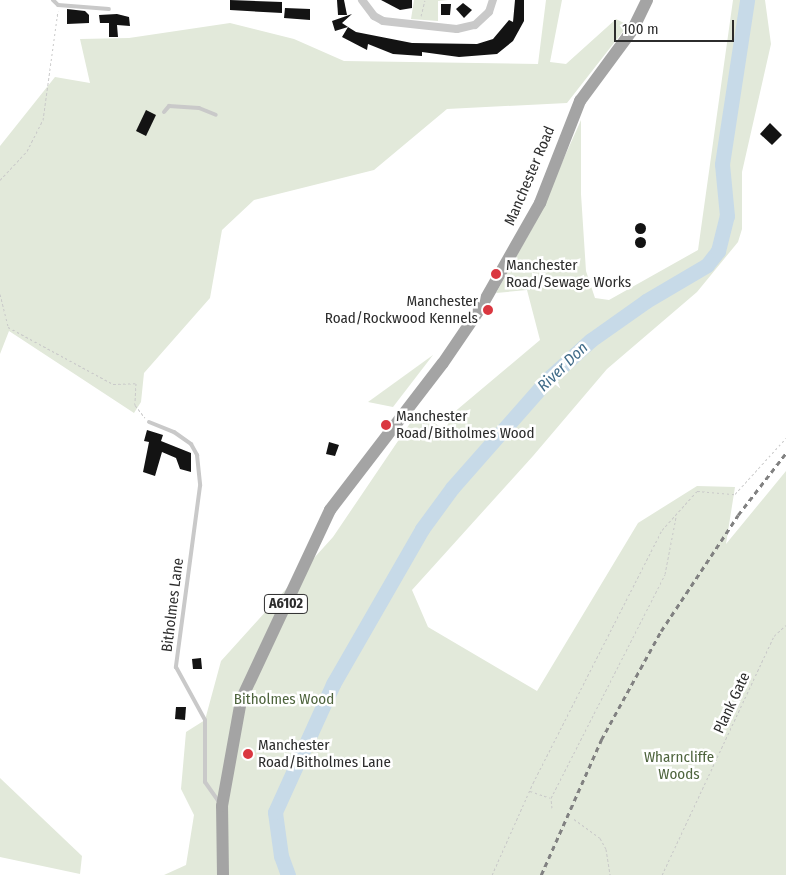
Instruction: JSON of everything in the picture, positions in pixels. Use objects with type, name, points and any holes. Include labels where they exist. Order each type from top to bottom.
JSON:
[{"type":"main road","name":"Manchester Road","points":[[223,875],[222,806],[241,700],[330,510],[443,363],[480,307],[540,203],[580,101],[632,28],[648,0]]},
{"type":"street","points":[[362,0],[374,16],[383,22],[457,29],[475,25],[489,12],[493,0]]},
{"type":"lane","points":[[53,0],[58,5],[109,9]]},
{"type":"lane","points":[[164,112],[169,106],[200,108],[216,115]]},
{"type":"lane","name":"Bitholmes Lane","points":[[149,422],[174,432],[190,444],[197,454],[200,486],[176,668],[205,720],[205,782],[222,806]]},
{"type":"path","points":[[419,21],[424,0]]},
{"type":"path","points":[[0,180],[27,151],[43,120],[58,5]]},
{"type":"path","points":[[0,294],[8,327],[113,384],[136,383],[134,405],[149,422]]},
{"type":"path","points":[[492,875],[530,791],[662,530],[697,491],[736,494],[786,438]]},
{"type":"path","points":[[552,808],[551,798],[665,574],[676,516]]},
{"type":"path","name":"Plank Gate","points":[[662,875],[774,636],[786,625]]},
{"type":"path","points":[[530,791],[551,798]]},
{"type":"path","points":[[574,819],[600,838],[606,850],[610,875]]},
{"type":"green space","points":[[414,0],[448,0],[438,1],[438,21],[411,19]]},
{"type":"green space","points":[[546,0],[562,0],[550,62],[566,64],[616,19],[628,25],[567,103],[447,109],[374,170],[254,200],[222,230],[210,298],[144,373],[141,402],[134,413],[9,331],[0,354],[0,146],[55,77],[90,83],[80,39],[129,38],[230,23],[294,39],[344,61],[538,64]]},
{"type":"green space","points":[[733,0],[765,0],[771,44],[742,172],[742,229],[738,242],[697,292],[607,369],[533,456],[412,590],[428,627],[537,691],[638,523],[697,486],[735,487],[726,544],[786,471],[786,875],[164,875],[186,865],[194,815],[181,789],[186,732],[205,720],[221,661],[333,537],[419,410],[445,431],[452,414],[540,340],[527,290],[496,293],[534,225],[581,120],[581,194],[586,271],[595,298],[609,300],[698,250]]},
{"type":"green space","points":[[433,355],[393,407],[368,402]]},
{"type":"green space","points":[[0,778],[82,856],[80,874],[0,857]]},
{"type":"building","points":[[230,0],[282,2],[282,13],[230,10]]},
{"type":"building","points":[[337,0],[344,0],[347,15],[338,15]]},
{"type":"building","points":[[381,0],[412,0],[412,8],[400,10]]},
{"type":"building","points":[[515,0],[524,0],[524,21],[513,41],[497,54],[459,57],[422,52],[422,56],[393,54],[368,44],[367,50],[342,37],[348,27],[356,32],[412,43],[477,44],[493,39],[509,20],[513,22]]},
{"type":"building","points":[[463,3],[472,10],[464,18],[456,9]]},
{"type":"building","points":[[441,4],[451,4],[450,15],[441,15]]},
{"type":"building","points":[[285,8],[310,9],[310,20],[284,18]]},
{"type":"building","points":[[67,9],[85,11],[89,15],[89,23],[67,24]]},
{"type":"building","points":[[117,14],[129,17],[130,26],[117,25],[118,37],[109,37],[109,23],[100,23],[99,15]]},
{"type":"building","points":[[352,14],[342,23],[348,27],[335,31],[332,21]]},
{"type":"building","points":[[146,110],[156,115],[146,136],[136,131]]},
{"type":"building","points":[[770,123],[782,135],[772,145],[760,134]]},
{"type":"building","points":[[640,222],[646,228],[640,234],[634,228]]},
{"type":"building","points":[[640,236],[646,242],[640,248],[634,242]]},
{"type":"building","points":[[147,430],[163,435],[161,441],[191,453],[191,472],[180,469],[176,458],[162,452],[155,476],[143,472],[149,442],[144,441]]},
{"type":"building","points":[[329,442],[339,445],[335,456],[326,454]]},
{"type":"building","points":[[201,658],[202,669],[193,669],[192,659]]},
{"type":"building","points":[[176,707],[186,707],[185,720],[175,719]]},
{"type":"waterway","name":"River Don","points":[[288,875],[281,856],[275,812],[333,684],[422,529],[452,488],[550,377],[591,340],[646,301],[707,265],[718,251],[727,216],[722,164],[747,0]]},
{"type":"railway","points":[[541,875],[601,740],[661,631],[738,515],[786,453]]},
{"type":"place","name":"Manchester Road/Sewage Works","points":[[496,274]]},
{"type":"place","name":"Manchester Road/Rockwood Kennels","points":[[488,310]]},
{"type":"place","name":"Manchester Road/Bitholmes Wood","points":[[386,425]]},
{"type":"place","name":"Manchester Road/Bitholmes Lane","points":[[248,754]]},
{"type":"park label","name":"Bitholmes Wood","points":[[284,700]]},
{"type":"park label","name":"Wharncliffe Woods","points":[[679,766]]}]
